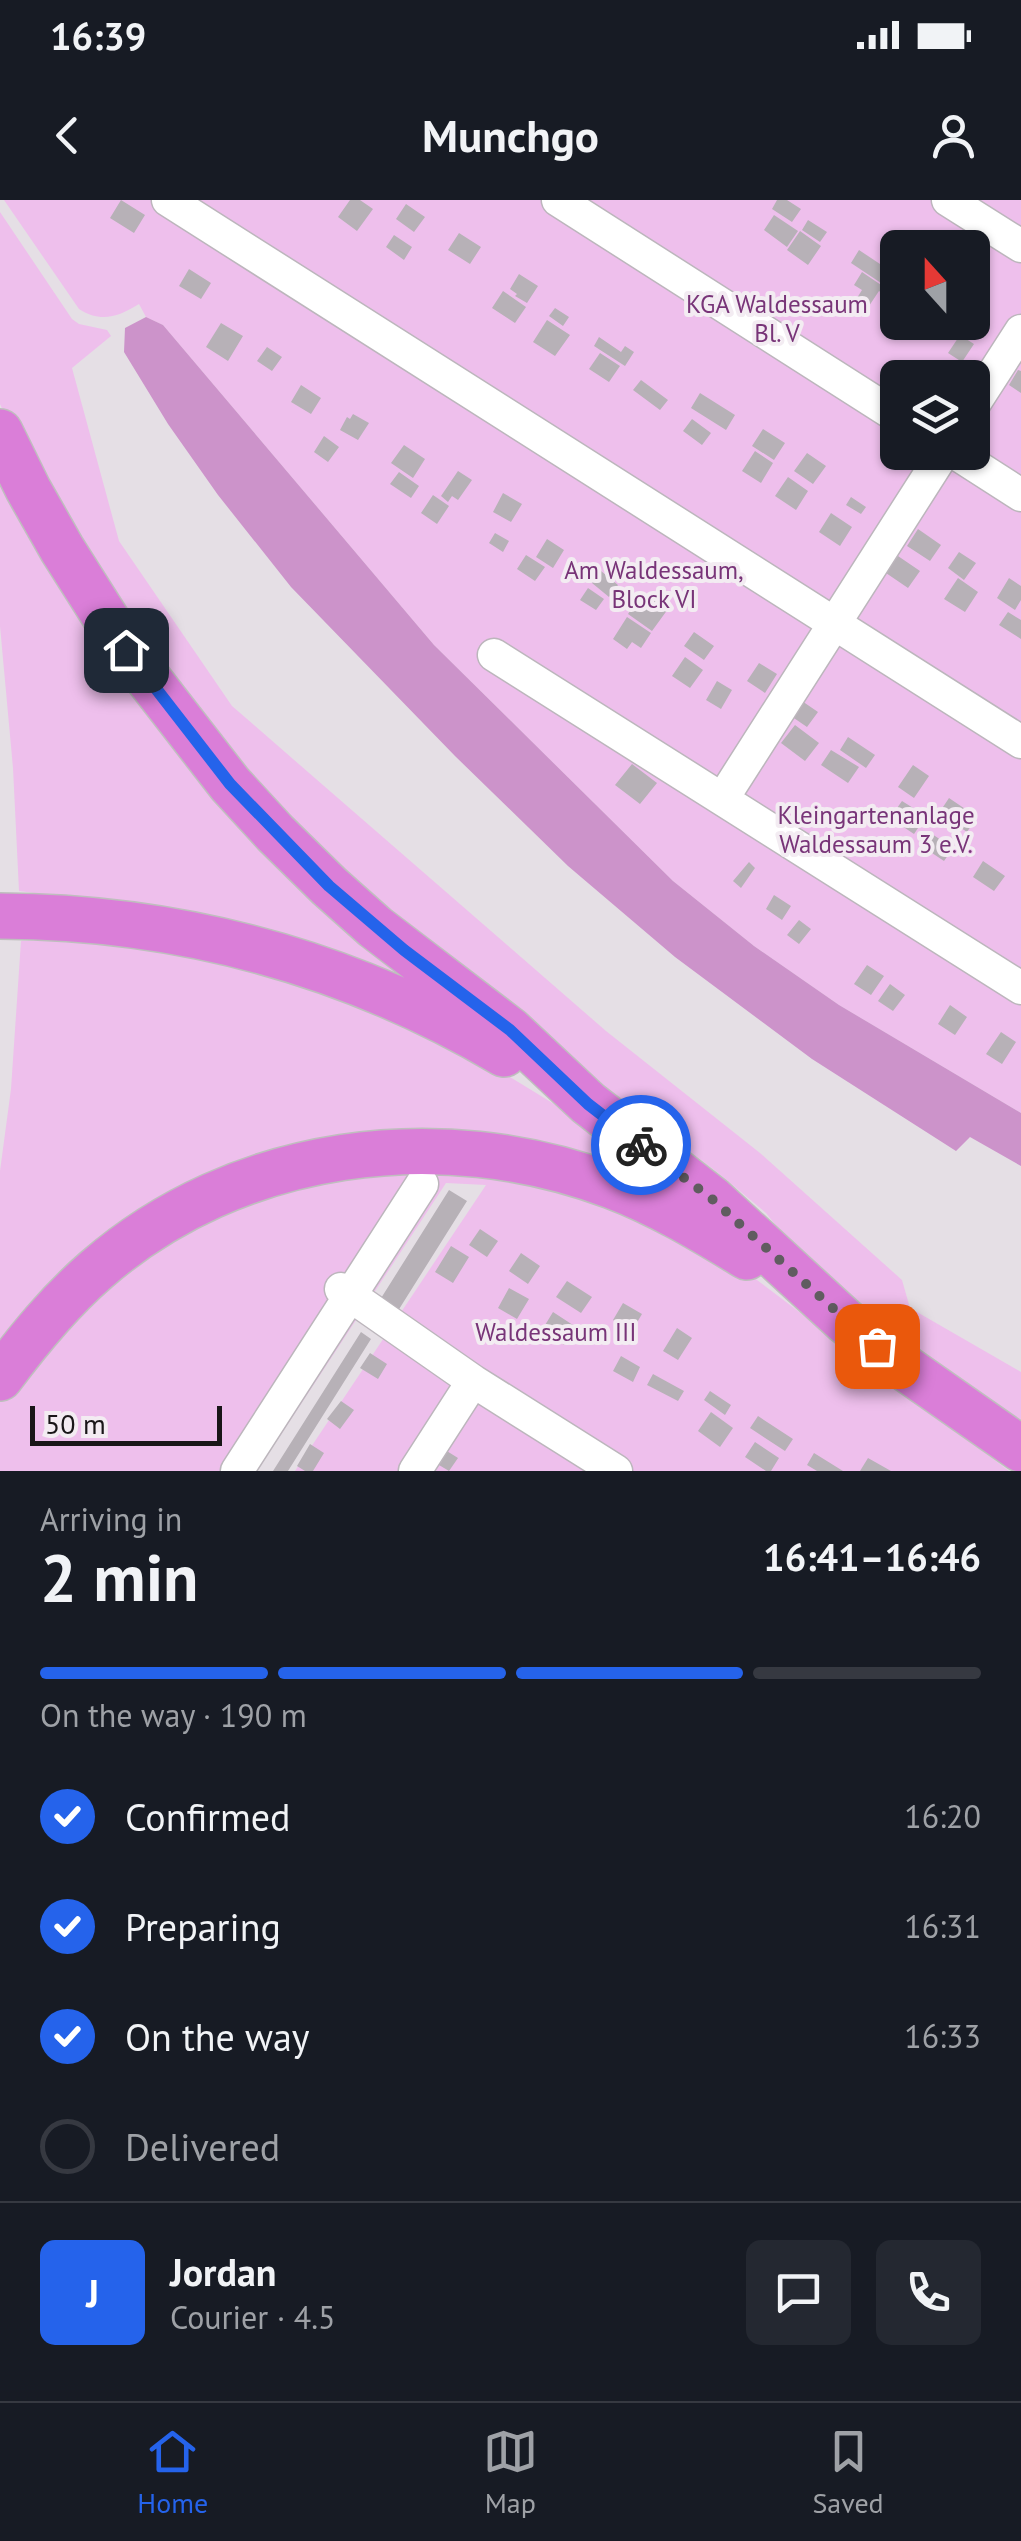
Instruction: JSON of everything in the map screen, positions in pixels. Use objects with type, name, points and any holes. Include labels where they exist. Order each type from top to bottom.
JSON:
[{"type":"highway","points":[[0,432],[92,600],[163,699],[230,784],[329,886],[510,1030],[588,1104],[712,1199],[846,1320],[908,1370],[1021,1449]]},
{"type":"highway","points":[[0,916],[147,925],[258,948],[361,983],[408,1004],[489,1045],[588,1104]]},
{"type":"highway","points":[[0,1378],[28,1340],[96,1270],[177,1214],[280,1171],[374,1152],[467,1152],[524,1160],[601,1182],[692,1224],[846,1320]]},
{"type":"lane","points":[[168,200],[1021,742]]},
{"type":"lane","points":[[558,200],[880,405]]},
{"type":"lane","points":[[948,200],[1021,246]]},
{"type":"lane","points":[[990,379],[1021,331]]},
{"type":"lane","points":[[723,798],[932,470]]},
{"type":"lane","points":[[982,470],[1021,495]]},
{"type":"lane","points":[[494,655],[1021,988]]},
{"type":"lane","points":[[237,1471],[346,1293],[422,1184]]},
{"type":"lane","points":[[346,1293],[473,1381],[616,1471]]},
{"type":"lane","points":[[416,1471],[473,1381]]},
{"type":"green space","points":[[4,200],[1021,200],[1021,1113],[839,1005],[754,946],[673,881],[434,645],[163,325],[146,317],[139,304],[109,317],[79,309]]},
{"type":"green space","points":[[0,212],[72,319],[107,330],[111,336],[72,368],[119,541],[232,706],[606,1031],[760,1153],[902,1280],[910,1308],[1021,1372],[1021,1424],[894,1331],[789,1242],[766,1213],[717,1172],[387,921],[218,750],[19,447],[0,404]]},
{"type":"green space","points":[[0,464],[54,564],[467,1013],[89,900],[19,891],[0,626]]},
{"type":"green space","points":[[90,939],[291,976],[487,1063],[559,1107],[697,1209],[618,1176],[277,1160],[0,1359],[0,1171],[11,1089],[21,941]]},
{"type":"green space","name":"Waldessaum III","points":[[426,1164],[615,1196],[757,1280],[1009,1471],[295,1471],[486,1185],[446,1183],[257,1471],[0,1471],[0,1399],[50,1332],[222,1204]]},
{"type":"shaded area","points":[[146,317],[163,325],[434,645],[673,881],[754,946],[839,1005],[1021,1113],[1021,1166],[970,1137],[956,1151],[812,1059],[675,957],[568,866],[291,587],[218,495],[124,352],[125,328]]},
{"type":"building","points":[[121,200],[145,215],[134,233],[110,218]]},
{"type":"building","points":[[350,200],[360,200],[373,209],[357,231],[338,217]]},
{"type":"building","points":[[777,200],[787,200],[801,209],[792,222],[772,209]]},
{"type":"building","points":[[406,204],[425,217],[414,232],[396,219]]},
{"type":"building","points":[[774,215],[798,231],[787,247],[764,230]]},
{"type":"building","points":[[808,220],[827,232],[820,242],[802,230]]},
{"type":"building","points":[[800,231],[821,246],[808,265],[787,250]]},
{"type":"building","points":[[459,233],[481,247],[470,264],[448,250]]},
{"type":"building","points":[[394,235],[412,247],[404,260],[386,247]]},
{"type":"building","points":[[859,250],[880,264],[880,282],[851,263]]},
{"type":"building","points":[[189,269],[211,283],[201,299],[179,286]]},
{"type":"building","points":[[862,272],[880,284],[880,292],[869,306],[857,298],[862,290],[854,285]]},
{"type":"building","points":[[519,274],[538,286],[527,303],[510,289]]},
{"type":"building","points":[[503,291],[526,307],[515,323],[492,308]]},
{"type":"building","points":[[555,308],[569,317],[563,326],[549,316]]},
{"type":"building","points":[[547,320],[570,335],[555,356],[533,342]]},
{"type":"building","points":[[221,323],[243,336],[228,361],[206,347]]},
{"type":"building","points":[[599,337],[621,352],[625,346],[634,352],[625,366],[594,346]]},
{"type":"building","points":[[957,340],[974,344],[963,360],[948,353]]},
{"type":"building","points":[[267,347],[282,357],[272,371],[257,361]]},
{"type":"building","points":[[600,353],[620,366],[609,382],[589,369]]},
{"type":"building","points":[[1021,371],[1021,393],[1009,385]]},
{"type":"building","points":[[641,380],[668,400],[660,410],[633,390]]},
{"type":"building","points":[[301,385],[321,398],[311,414],[291,402]]},
{"type":"building","points":[[700,393],[735,415],[726,430],[691,408]]},
{"type":"building","points":[[353,414],[369,423],[358,440],[340,430]]},
{"type":"building","points":[[692,419],[711,433],[702,445],[683,431]]},
{"type":"building","points":[[763,429],[785,443],[774,460],[752,446]]},
{"type":"building","points":[[324,436],[339,447],[328,462],[314,452]]},
{"type":"building","points":[[404,445],[425,459],[413,478],[391,463]]},
{"type":"building","points":[[755,451],[773,463],[761,483],[742,471]]},
{"type":"building","points":[[807,453],[826,466],[813,484],[794,471]]},
{"type":"building","points":[[458,471],[472,480],[458,500],[452,496],[448,502],[441,496]]},
{"type":"building","points":[[399,472],[419,486],[411,498],[390,484]]},
{"type":"building","points":[[788,477],[808,491],[796,510],[775,496]]},
{"type":"building","points":[[503,493],[522,504],[511,522],[493,512]]},
{"type":"building","points":[[433,495],[449,506],[437,524],[421,513]]},
{"type":"building","points":[[851,497],[866,507],[861,514],[846,505]]},
{"type":"building","points":[[831,513],[852,527],[840,546],[819,532]]},
{"type":"building","points":[[918,529],[941,545],[930,561],[907,546]]},
{"type":"building","points":[[495,533],[509,541],[503,552],[489,543]]},
{"type":"building","points":[[547,539],[564,550],[553,568],[536,557]]},
{"type":"building","points":[[959,552],[976,563],[964,580],[948,568]]},
{"type":"building","points":[[526,555],[545,567],[535,581],[517,569]]},
{"type":"building","points":[[898,556],[920,571],[908,588],[886,573]]},
{"type":"building","points":[[601,571],[618,585],[609,597],[592,583]]},
{"type":"building","points":[[958,578],[978,592],[965,612],[944,599]]},
{"type":"building","points":[[1009,578],[1021,586],[1021,600],[1015,610],[997,598]]},
{"type":"building","points":[[588,588],[604,599],[596,610],[580,600]]},
{"type":"building","points":[[643,592],[668,609],[652,631],[628,614]]},
{"type":"building","points":[[1008,612],[1021,620],[1021,639],[999,625]]},
{"type":"building","points":[[627,617],[651,633],[641,648],[632,642],[627,649],[613,639]]},
{"type":"building","points":[[694,632],[714,646],[704,660],[684,646]]},
{"type":"building","points":[[685,657],[703,670],[690,688],[672,676]]},
{"type":"building","points":[[759,663],[777,674],[765,693],[747,681]]},
{"type":"building","points":[[717,681],[732,690],[721,709],[706,700]]},
{"type":"building","points":[[799,699],[818,712],[807,727],[788,714]]},
{"type":"building","points":[[795,725],[819,743],[805,761],[781,743]]},
{"type":"building","points":[[848,737],[875,755],[866,768],[840,750]]},
{"type":"building","points":[[831,750],[859,767],[848,783],[821,765]]},
{"type":"building","points":[[632,764],[657,783],[640,804],[615,785]]},
{"type":"building","points":[[913,765],[929,776],[914,798],[898,787]]},
{"type":"building","points":[[949,798],[977,817],[967,832],[939,813]]},
{"type":"building","points":[[902,801],[926,816],[914,834],[890,818]]},
{"type":"building","points":[[932,834],[953,848],[944,861],[923,847]]},
{"type":"building","points":[[983,861],[1005,876],[994,891],[973,877]]},
{"type":"building","points":[[749,862],[755,868],[741,888],[733,881]]},
{"type":"building","points":[[774,895],[791,906],[782,920],[766,909]]},
{"type":"building","points":[[799,920],[811,929],[799,944],[787,935]]},
{"type":"building","points":[[867,965],[884,976],[871,995],[854,984]]},
{"type":"building","points":[[890,984],[905,995],[893,1011],[878,1001]]},
{"type":"building","points":[[950,1005],[967,1017],[955,1035],[938,1024]]},
{"type":"building","points":[[1001,1032],[1016,1042],[1002,1064],[986,1054]]},
{"type":"building","points":[[449,1190],[467,1201],[396,1314],[378,1303]]},
{"type":"building","points":[[480,1229],[498,1241],[487,1257],[469,1245]]},
{"type":"building","points":[[451,1246],[469,1257],[453,1283],[435,1272]]},
{"type":"building","points":[[521,1253],[540,1266],[528,1284],[509,1271]]},
{"type":"building","points":[[567,1281],[592,1297],[581,1313],[556,1297]]},
{"type":"building","points":[[509,1288],[529,1299],[517,1319],[498,1308]]},
{"type":"building","points":[[623,1303],[642,1314],[632,1331],[613,1320]]},
{"type":"building","points":[[553,1312],[576,1327],[564,1345],[542,1330]]},
{"type":"building","points":[[677,1328],[692,1338],[678,1360],[663,1351]]},
{"type":"building","points":[[361,1332],[371,1339],[288,1471],[273,1471]]},
{"type":"building","points":[[370,1353],[387,1364],[378,1379],[360,1368]]},
{"type":"building","points":[[621,1356],[640,1367],[633,1382],[613,1371]]},
{"type":"building","points":[[653,1374],[684,1391],[678,1401],[647,1385]]},
{"type":"building","points":[[710,1391],[731,1405],[725,1415],[704,1400]]},
{"type":"building","points":[[341,1401],[354,1410],[340,1429],[327,1419]]},
{"type":"building","points":[[711,1412],[733,1428],[720,1447],[698,1431]]},
{"type":"building","points":[[758,1416],[793,1439],[785,1451],[750,1428]]},
{"type":"building","points":[[755,1442],[779,1458],[771,1471],[745,1457]]},
{"type":"building","points":[[310,1444],[324,1453],[313,1471],[305,1471],[297,1466]]},
{"type":"building","points":[[442,1448],[458,1458],[449,1471],[436,1458]]},
{"type":"building","points":[[814,1453],[843,1471],[817,1471],[807,1465]]},
{"type":"building","points":[[868,1458],[891,1471],[860,1471]]},
{"type":"way so far","points":[[641,1145],[712,1199],[877,1346]]},
{"type":"route","points":[[126,650],[230,784],[329,886],[404,950],[510,1030],[588,1104],[641,1145]]},
{"type":"park label","name":"KGA Waldessaum Bl. V","points":[[777,318]]},
{"type":"park label","name":"Am Waldessaum, Block VI","points":[[654,584]]},
{"type":"park label","name":"Kleingartenanlage Waldessaum 3 e.V.","points":[[876,830]]}]
